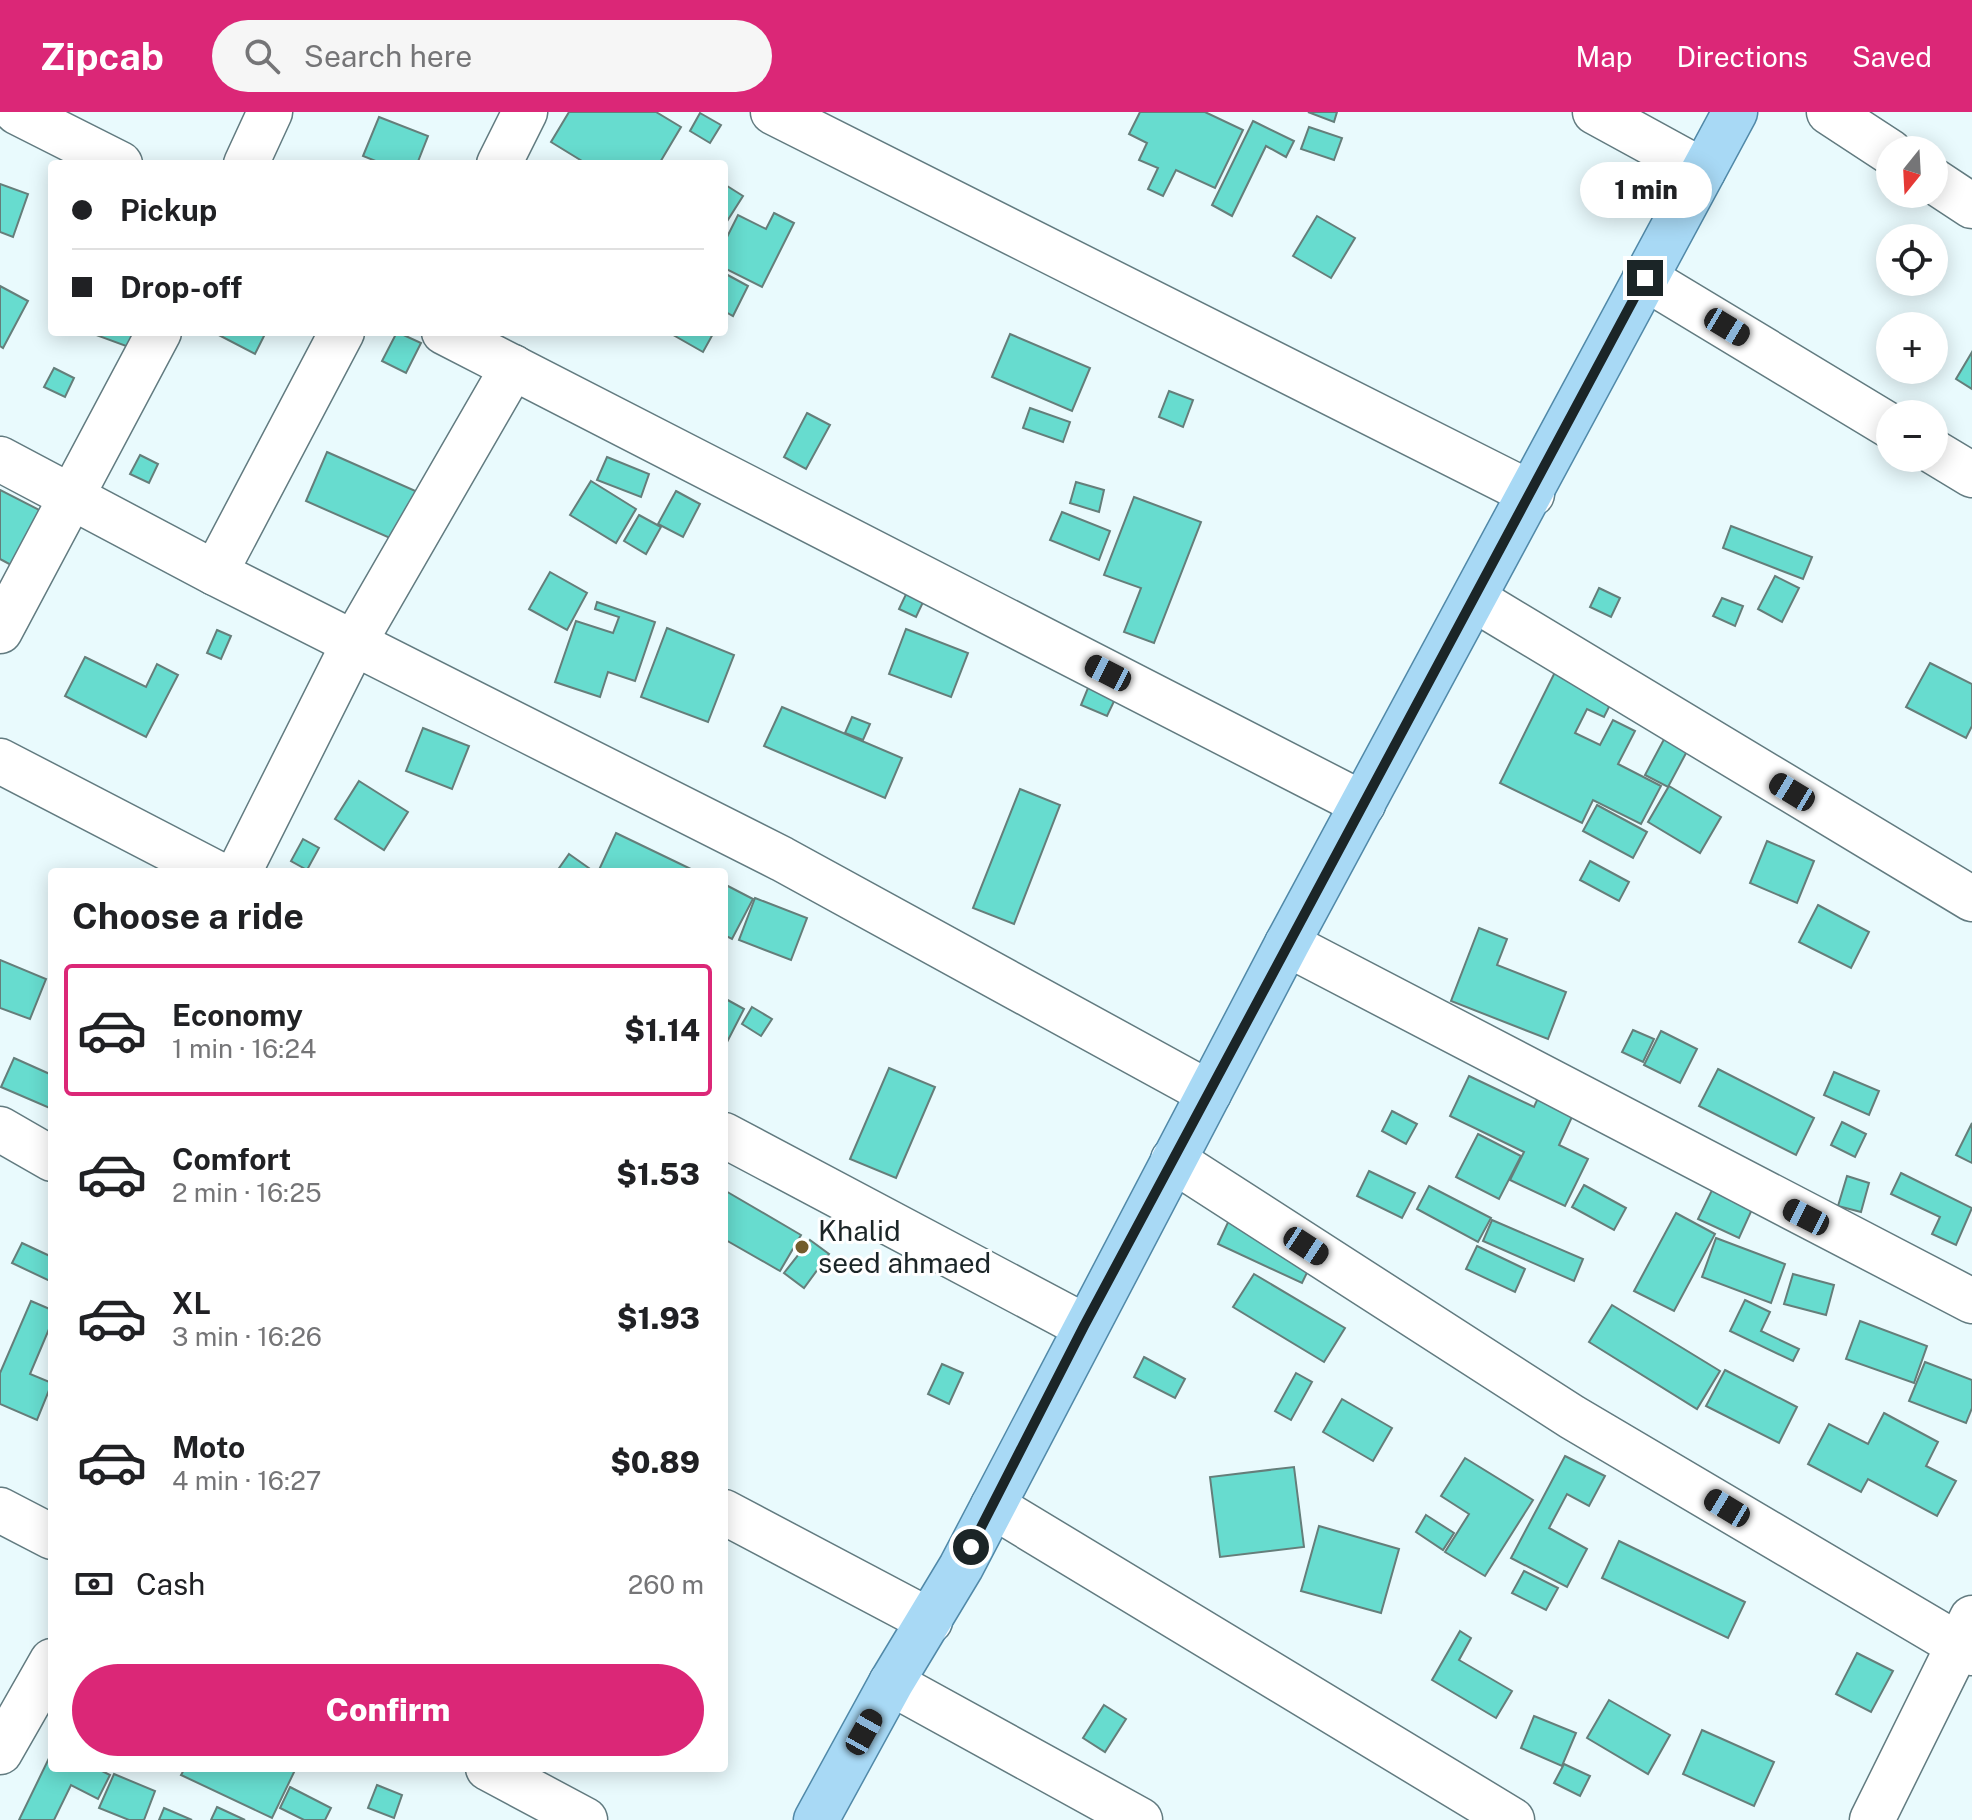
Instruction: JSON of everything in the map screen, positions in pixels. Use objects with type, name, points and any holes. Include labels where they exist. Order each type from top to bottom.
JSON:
[{"type":"main road","points":[[816,1820],[993,1506],[1084,1326],[1287,944],[1735,112]]},
{"type":"street","points":[[17,112],[112,160]]},
{"type":"street","points":[[248,160],[270,112]]},
{"type":"street","points":[[501,160],[525,112]]},
{"type":"street","points":[[773,112],[1532,494]]},
{"type":"street","points":[[1595,112],[1703,171]]},
{"type":"street","points":[[1829,112],[1876,143]]},
{"type":"street","points":[[1948,190],[1972,206]]},
{"type":"street","points":[[1645,278],[1876,418]]},
{"type":"street","points":[[0,631],[69,496],[157,336]]},
{"type":"street","points":[[215,573],[340,336]]},
{"type":"street","points":[[452,336],[1363,804]]},
{"type":"street","points":[[241,868],[355,641],[513,367]]},
{"type":"street","points":[[0,459],[215,573],[782,859],[1209,1093]]},
{"type":"street","points":[[1948,460],[1972,475]]},
{"type":"street","points":[[1474,599],[1972,899]]},
{"type":"street","points":[[0,761],[206,868]]},
{"type":"street","points":[[1287,944],[1972,1301]]},
{"type":"street","points":[[0,1129],[48,1157]]},
{"type":"street","points":[[728,1137],[1084,1326]]},
{"type":"street","points":[[1173,1160],[1572,1417],[1967,1638],[1872,1820]]},
{"type":"street","points":[[993,1506],[1512,1820]]},
{"type":"street","points":[[0,1510],[48,1535]]},
{"type":"street","points":[[728,1514],[930,1621]]},
{"type":"street","points":[[0,1752],[48,1668]]},
{"type":"street","points":[[891,1683],[1140,1820]]},
{"type":"street","points":[[495,1772],[585,1820]]},
{"type":"building","points":[[569,112],[656,112],[681,127],[661,160],[580,160],[551,142]]},
{"type":"building","points":[[1140,112],[1205,112],[1243,130],[1215,188],[1176,170],[1163,196],[1148,189],[1158,168],[1139,160],[1147,143],[1129,134]]},
{"type":"building","points":[[1308,112],[1337,112],[1334,122]]},
{"type":"building","points":[[700,113],[721,125],[710,143],[690,131]]},
{"type":"building","points":[[379,117],[428,136],[419,160],[373,160],[363,156]]},
{"type":"building","points":[[1253,121],[1294,141],[1286,157],[1266,146],[1232,216],[1212,205]]},
{"type":"building","points":[[1309,127],[1342,138],[1334,160],[1301,149]]},
{"type":"building","points":[[0,184],[28,194],[13,237],[0,232]]},
{"type":"building","points":[[728,187],[743,196],[728,220]]},
{"type":"building","points":[[774,213],[794,223],[762,287],[728,270],[728,235],[738,215],[766,229]]},
{"type":"building","points":[[1317,216],[1355,238],[1331,278],[1293,256]]},
{"type":"building","points":[[728,275],[748,286],[733,316],[728,313]]},
{"type":"building","points":[[0,286],[28,301],[3,348],[0,346]]},
{"type":"building","points":[[1010,334],[1090,368],[1072,411],[992,377]]},
{"type":"building","points":[[99,336],[142,336],[137,350]]},
{"type":"building","points":[[221,336],[264,336],[255,354]]},
{"type":"building","points":[[395,336],[406,336],[421,343],[406,373],[382,361]]},
{"type":"building","points":[[675,336],[712,336],[703,352]]},
{"type":"building","points":[[1972,352],[1972,389],[1956,379]]},
{"type":"building","points":[[54,368],[74,378],[65,397],[44,387]]},
{"type":"building","points":[[1169,391],[1193,400],[1183,427],[1159,417]]},
{"type":"building","points":[[1030,408],[1070,422],[1063,442],[1023,428]]},
{"type":"building","points":[[807,413],[830,425],[806,469],[784,457]]},
{"type":"building","points":[[327,452],[420,493],[399,542],[306,501]]},
{"type":"building","points":[[140,455],[158,464],[149,483],[130,474]]},
{"type":"building","points":[[607,457],[649,474],[641,497],[597,480]]},
{"type":"building","points":[[591,481],[636,509],[616,543],[570,515]]},
{"type":"building","points":[[1076,482],[1104,490],[1099,512],[1070,503]]},
{"type":"building","points":[[0,490],[53,517],[24,572],[0,559]]},
{"type":"building","points":[[676,491],[700,504],[683,537],[658,524]]},
{"type":"building","points":[[1134,497],[1201,522],[1154,643],[1124,632],[1141,588],[1104,575]]},
{"type":"building","points":[[1062,512],[1110,531],[1099,560],[1050,540]]},
{"type":"building","points":[[639,515],[661,527],[646,554],[624,541]]},
{"type":"building","points":[[1731,526],[1812,557],[1803,579],[1723,548]]},
{"type":"building","points":[[550,572],[587,593],[567,630],[529,609]]},
{"type":"building","points":[[1775,576],[1799,588],[1782,622],[1758,609]]},
{"type":"building","points":[[1599,588],[1620,598],[1611,617],[1590,607]]},
{"type":"building","points":[[908,590],[925,598],[916,617],[899,609]]},
{"type":"building","points":[[1722,598],[1743,606],[1735,626],[1713,616]]},
{"type":"building","points":[[597,602],[655,622],[635,681],[608,672],[600,697],[555,682],[576,621],[613,633],[619,617],[595,609]]},
{"type":"building","points":[[667,628],[734,655],[708,722],[641,697]]},
{"type":"building","points":[[906,629],[968,653],[951,697],[889,674]]},
{"type":"building","points":[[217,630],[231,636],[221,659],[207,653]]},
{"type":"building","points":[[85,657],[146,687],[157,664],[178,675],[146,737],[65,696]]},
{"type":"building","points":[[1561,660],[1618,689],[1604,717],[1587,709],[1575,733],[1600,745],[1613,720],[1635,731],[1618,764],[1661,786],[1641,824],[1593,800],[1582,823],[1500,783]]},
{"type":"building","points":[[1930,663],[1972,684],[1972,726],[1966,738],[1906,707]]},
{"type":"building","points":[[1090,683],[1117,695],[1107,716],[1081,705]]},
{"type":"building","points":[[782,707],[902,758],[885,798],[764,746]]},
{"type":"building","points":[[852,717],[870,724],[863,740],[845,733]]},
{"type":"building","points":[[423,728],[469,746],[452,789],[406,771]]},
{"type":"building","points":[[1670,728],[1693,740],[1668,787],[1645,775]]},
{"type":"building","points":[[359,781],[408,812],[384,850],[335,819]]},
{"type":"building","points":[[1669,786],[1721,817],[1700,853],[1648,822]]},
{"type":"building","points":[[1020,789],[1060,805],[1014,924],[973,908]]},
{"type":"building","points":[[1597,805],[1647,832],[1633,858],[1583,831]]},
{"type":"building","points":[[616,833],[689,868],[600,868]]},
{"type":"building","points":[[303,839],[319,848],[308,868],[291,861]]},
{"type":"building","points":[[1767,841],[1814,861],[1797,903],[1750,883]]},
{"type":"building","points":[[569,854],[589,868],[559,868]]},
{"type":"building","points":[[1590,861],[1629,882],[1619,901],[1580,880]]},
{"type":"building","points":[[728,886],[753,899],[732,939],[728,937]]},
{"type":"building","points":[[755,898],[807,918],[791,960],[739,940]]},
{"type":"building","points":[[1818,905],[1869,932],[1851,968],[1799,942]]},
{"type":"building","points":[[1479,928],[1507,939],[1497,965],[1566,992],[1548,1039],[1451,1001]]},
{"type":"building","points":[[0,960],[46,979],[30,1019],[0,1008]]},
{"type":"building","points":[[728,1000],[744,1009],[728,1040]]},
{"type":"building","points":[[752,1007],[772,1019],[761,1036],[742,1024]]},
{"type":"building","points":[[1633,1030],[1654,1039],[1643,1062],[1622,1052]]},
{"type":"building","points":[[1661,1031],[1697,1049],[1680,1083],[1644,1065]]},
{"type":"building","points":[[14,1058],[48,1073],[48,1107],[1,1087]]},
{"type":"building","points":[[889,1068],[935,1087],[896,1178],[850,1159]]},
{"type":"building","points":[[1718,1069],[1814,1118],[1796,1155],[1699,1106]]},
{"type":"building","points":[[1834,1072],[1879,1091],[1869,1115],[1824,1095]]},
{"type":"building","points":[[1469,1076],[1534,1107],[1542,1089],[1577,1106],[1559,1145],[1588,1159],[1565,1206],[1510,1180],[1524,1152],[1450,1116]]},
{"type":"building","points":[[1392,1111],[1417,1124],[1406,1144],[1382,1131]]},
{"type":"building","points":[[1842,1122],[1866,1134],[1855,1157],[1831,1145]]},
{"type":"building","points":[[1972,1123],[1972,1163],[1956,1155]]},
{"type":"building","points":[[1478,1134],[1521,1156],[1499,1199],[1456,1177]]},
{"type":"building","points":[[1369,1171],[1415,1193],[1402,1218],[1357,1196]]},
{"type":"building","points":[[1901,1173],[1972,1208],[1956,1245],[1932,1234],[1940,1217],[1891,1194]]},
{"type":"building","points":[[1847,1176],[1869,1183],[1861,1212],[1838,1206]]},
{"type":"building","points":[[1584,1185],[1626,1208],[1614,1230],[1572,1207]]},
{"type":"building","points":[[1429,1186],[1491,1218],[1478,1242],[1417,1209]]},
{"type":"building","points":[[1714,1186],[1754,1205],[1739,1238],[1698,1219]]},
{"type":"building","points":[[728,1192],[801,1235],[780,1271],[728,1241]]},
{"type":"building","points":[[1676,1213],[1715,1234],[1674,1311],[1634,1291]]},
{"type":"building","points":[[1230,1218],[1315,1256],[1302,1283],[1218,1244]]},
{"type":"building","points":[[1492,1220],[1583,1259],[1574,1281],[1483,1241]]},
{"type":"building","points":[[1716,1238],[1785,1264],[1771,1303],[1702,1277]]},
{"type":"building","points":[[810,1240],[829,1254],[804,1288],[784,1273]]},
{"type":"building","points":[[22,1243],[48,1255],[48,1280],[12,1263]]},
{"type":"building","points":[[1477,1246],[1525,1269],[1515,1292],[1466,1269]]},
{"type":"building","points":[[1254,1274],[1345,1328],[1324,1362],[1233,1307]]},
{"type":"building","points":[[1793,1274],[1834,1285],[1826,1315],[1784,1304]]},
{"type":"building","points":[[1745,1300],[1770,1312],[1761,1331],[1799,1349],[1793,1361],[1730,1331]]},
{"type":"building","points":[[31,1301],[48,1308],[48,1331],[30,1374],[48,1381],[48,1393],[37,1420],[0,1404],[0,1373]]},
{"type":"building","points":[[1612,1305],[1720,1371],[1697,1409],[1589,1342]]},
{"type":"building","points":[[1860,1321],[1927,1346],[1914,1383],[1846,1359]]},
{"type":"building","points":[[1144,1357],[1185,1379],[1175,1398],[1134,1377]]},
{"type":"building","points":[[1925,1362],[1972,1380],[1972,1408],[1966,1423],[1909,1401]]},
{"type":"building","points":[[942,1364],[963,1373],[949,1404],[928,1394]]},
{"type":"building","points":[[1725,1370],[1797,1407],[1779,1443],[1706,1406]]},
{"type":"building","points":[[1296,1373],[1312,1382],[1291,1420],[1275,1411]]},
{"type":"building","points":[[1342,1399],[1392,1428],[1373,1461],[1323,1432]]},
{"type":"building","points":[[1884,1413],[1938,1442],[1926,1466],[1956,1481],[1937,1516],[1868,1479],[1861,1492],[1808,1464],[1829,1424],[1868,1444]]},
{"type":"building","points":[[1565,1456],[1605,1476],[1589,1506],[1567,1494],[1549,1528],[1587,1549],[1567,1587],[1511,1558]]},
{"type":"building","points":[[1465,1458],[1533,1500],[1485,1576],[1445,1552],[1469,1514],[1441,1496]]},
{"type":"building","points":[[1294,1467],[1304,1547],[1220,1557],[1210,1477]]},
{"type":"building","points":[[1426,1515],[1454,1533],[1443,1550],[1416,1532]]},
{"type":"building","points":[[1319,1526],[1399,1549],[1381,1613],[1301,1591]]},
{"type":"building","points":[[1619,1541],[1745,1602],[1728,1638],[1602,1578]]},
{"type":"building","points":[[1524,1571],[1558,1588],[1546,1610],[1512,1593]]},
{"type":"building","points":[[1460,1631],[1471,1638],[1459,1660],[1512,1691],[1496,1718],[1432,1680]]},
{"type":"building","points":[[1857,1653],[1893,1671],[1871,1712],[1836,1694]]},
{"type":"building","points":[[1609,1700],[1670,1735],[1648,1774],[1587,1738]]},
{"type":"building","points":[[1104,1705],[1126,1719],[1105,1752],[1083,1738]]},
{"type":"building","points":[[1534,1716],[1576,1733],[1562,1766],[1521,1748]]},
{"type":"building","points":[[1702,1730],[1774,1762],[1754,1806],[1683,1774]]},
{"type":"building","points":[[48,1760],[48,1772],[104,1772],[110,1775],[98,1799],[71,1785],[54,1820],[19,1820]]},
{"type":"building","points":[[1564,1764],[1590,1776],[1580,1796],[1554,1783]]},
{"type":"building","points":[[183,1772],[294,1772],[272,1818],[181,1775]]},
{"type":"building","points":[[114,1774],[155,1791],[144,1820],[129,1820],[99,1808]]},
{"type":"building","points":[[377,1785],[402,1795],[394,1818],[368,1808]]},
{"type":"building","points":[[290,1787],[331,1808],[325,1820],[304,1820],[280,1808]]},
{"type":"building","points":[[217,1807],[245,1820],[211,1820]]},
{"type":"building","points":[[164,1808],[192,1820],[159,1820]]},
{"type":"place","name":"Khalid seed ahmaed","points":[[802,1247]]},
{"type":"route","points":[[971,1547],[1084,1326],[1645,278]]}]
